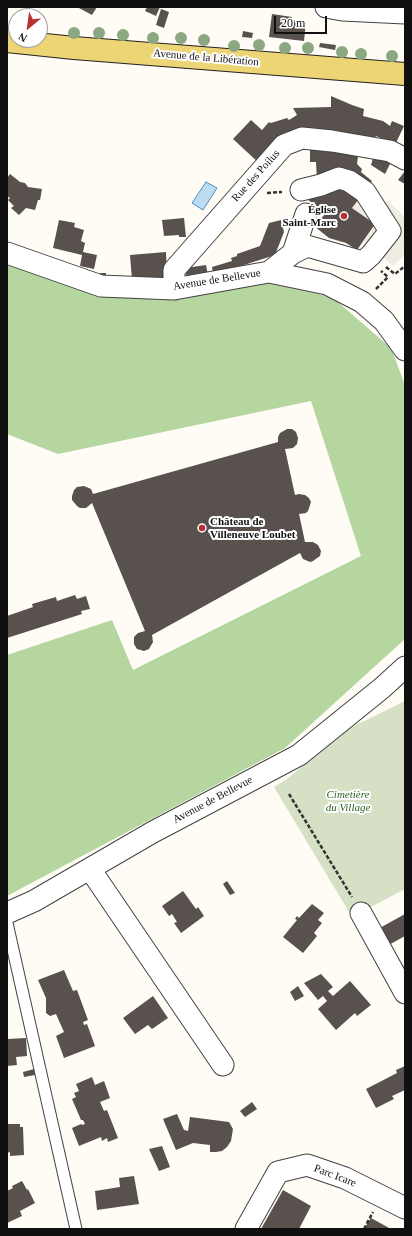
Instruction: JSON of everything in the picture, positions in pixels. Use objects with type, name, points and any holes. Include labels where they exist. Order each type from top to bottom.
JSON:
[{"type":"main road","name":"Avenue de la Libération","points":[[7,41],[74,48],[405,74]]},
{"type":"street","points":[[326,7],[342,10],[405,13]]},
{"type":"street","name":"Rue des Poilus","points":[[174,289],[174,270],[284,145],[302,138],[332,141],[390,152],[405,159]]},
{"type":"street","points":[[269,272],[293,253],[307,246],[363,262],[390,231],[365,192],[349,181],[339,178],[321,185],[301,190]]},
{"type":"street","points":[[293,253],[306,214]]},
{"type":"street","name":"Avenue de Bellevue","points":[[7,253],[101,286],[174,289],[269,272],[327,284],[362,302],[384,321],[405,350]]},
{"type":"street","name":"Avenue de Bellevue","points":[[7,914],[34,901],[153,832],[298,755],[382,688],[405,667]]},
{"type":"street","points":[[90,869],[223,1065]]},
{"type":"street","points":[[361,913],[405,993]]},
{"type":"street","name":"Parc Icare","points":[[246,1229],[278,1172],[307,1165],[345,1178],[405,1208]]},
{"type":"lane","points":[[7,923],[76,1229]]},
{"type":"path","points":[[243,191],[262,194],[301,190]]},
{"type":"path","points":[[362,302],[388,277],[366,260]]},
{"type":"path","points":[[289,794],[361,913]]},
{"type":"green space","points":[[7,261],[99,295],[267,283],[332,297],[391,348],[405,385],[405,639],[285,748],[7,896],[7,655],[112,620],[133,670],[361,556],[311,401],[58,454],[7,434]]},
{"type":"green space","name":"Cimetière du Village","points":[[405,701],[405,889],[352,917],[274,787],[287,779],[350,728]]},
{"type":"shaded area","points":[[366,190],[385,203],[387,200],[405,217],[405,254],[393,266],[364,241],[375,224],[353,208]]},
{"type":"water","points":[[206,182],[217,188],[203,210],[192,203]]},
{"type":"building","points":[[77,7],[97,7],[92,15]]},
{"type":"building","points":[[147,7],[160,7],[156,16],[145,11]]},
{"type":"building","points":[[161,9],[169,12],[164,28],[156,25]]},
{"type":"building","points":[[272,14],[292,17],[291,20],[306,22],[304,41],[269,37]]},
{"type":"building","points":[[243,31],[253,33],[252,38],[242,37]]},
{"type":"building","points":[[320,43],[336,45],[335,50],[319,47]]},
{"type":"building","points":[[331,96],[364,109],[363,116],[383,121],[390,126],[392,121],[404,126],[395,145],[376,136],[373,142],[309,133],[260,164],[233,139],[251,120],[262,130],[269,122],[271,123],[287,118],[289,120],[297,115],[293,108],[331,107]]},
{"type":"building","points":[[310,147],[359,148],[357,164],[362,169],[361,172],[372,181],[367,189],[317,182],[316,162],[310,162]]},
{"type":"building","points":[[375,151],[393,158],[385,174],[371,165]]},
{"type":"building","points":[[405,171],[405,184],[398,180]]},
{"type":"building","points":[[10,174],[20,182],[25,183],[28,187],[42,189],[40,200],[38,200],[35,210],[26,208],[19,215],[11,208],[14,206],[8,200],[10,198],[7,196],[7,178]]},
{"type":"building","name":"Église Saint-Marc","points":[[340,180],[362,195],[352,208],[375,224],[357,250],[346,243],[329,238],[314,226],[325,214],[306,198]]},
{"type":"building","points":[[184,218],[186,237],[179,237],[179,235],[164,236],[162,220]]},
{"type":"building","points":[[59,220],[75,223],[74,227],[84,230],[81,241],[85,243],[83,252],[97,255],[94,269],[80,266],[82,255],[53,248]]},
{"type":"building","points":[[281,220],[284,232],[275,255],[188,283],[185,268],[206,265],[208,275],[213,274],[212,267],[232,261],[231,258],[237,256],[237,254],[260,246],[269,223]]},
{"type":"building","points":[[166,252],[167,277],[132,280],[130,255]]},
{"type":"building","points":[[100,273],[106,273],[106,279],[100,279]]},
{"type":"building","name":"Château de Villeneuve Loubet","points":[[287,429],[292,429],[296,432],[298,438],[297,444],[293,448],[285,449],[295,495],[305,495],[311,502],[306,513],[299,514],[305,542],[313,542],[318,545],[321,551],[320,556],[310,562],[303,559],[300,553],[152,635],[153,642],[149,649],[144,651],[137,649],[134,644],[134,637],[138,633],[145,631],[92,503],[86,508],[80,508],[77,506],[72,500],[74,490],[77,487],[84,486],[91,489],[93,494],[278,442],[280,433]]},
{"type":"building","points":[[75,595],[77,599],[86,596],[90,609],[81,611],[82,614],[7,638],[7,616],[33,607],[32,604],[56,597],[57,601]]},
{"type":"building","points":[[227,881],[235,893],[230,895],[223,884]]},
{"type":"building","points":[[183,891],[196,909],[198,907],[204,916],[181,933],[174,923],[177,922],[172,914],[169,916],[162,906]]},
{"type":"building","points":[[312,904],[324,913],[318,920],[322,923],[314,933],[317,936],[303,953],[283,937],[297,920],[295,919],[297,916],[299,918]]},
{"type":"building","points":[[405,914],[405,936],[387,946],[378,929]]},
{"type":"building","points":[[64,970],[73,991],[77,990],[88,1020],[83,1022],[84,1025],[87,1024],[95,1046],[64,1058],[56,1036],[64,1032],[56,1014],[50,1016],[46,1013],[46,998],[38,980]]},
{"type":"building","points":[[321,974],[333,987],[328,991],[333,996],[350,981],[371,1005],[357,1016],[355,1013],[336,1030],[318,1009],[327,1001],[323,996],[318,1000],[304,983]]},
{"type":"building","points":[[298,986],[304,996],[295,1001],[290,992]]},
{"type":"building","points":[[153,996],[168,1018],[152,1029],[148,1025],[135,1034],[123,1018]]},
{"type":"building","points":[[26,1038],[27,1056],[16,1057],[17,1065],[7,1066],[7,1039]]},
{"type":"building","points":[[405,1066],[405,1090],[392,1096],[394,1099],[376,1108],[366,1089],[397,1073],[396,1070]]},
{"type":"building","points":[[34,1069],[35,1075],[24,1077],[23,1072]]},
{"type":"building","points":[[92,1077],[95,1085],[104,1081],[110,1098],[100,1102],[104,1111],[107,1110],[118,1138],[108,1142],[107,1138],[102,1141],[101,1137],[79,1146],[72,1128],[85,1124],[83,1120],[81,1120],[72,1099],[76,1097],[74,1093],[79,1091],[76,1084]]},
{"type":"building","points":[[252,1102],[257,1109],[245,1117],[240,1111]]},
{"type":"building","points":[[177,1114],[184,1130],[188,1131],[190,1117],[229,1122],[233,1129],[231,1141],[222,1151],[216,1152],[210,1152],[210,1145],[193,1143],[176,1150],[163,1119]]},
{"type":"building","points":[[7,1124],[20,1124],[20,1127],[23,1127],[24,1155],[10,1156],[10,1152],[7,1153]]},
{"type":"building","points":[[162,1146],[170,1167],[159,1171],[149,1149]]},
{"type":"building","points":[[134,1176],[139,1204],[97,1210],[95,1191],[120,1187],[119,1178]]},
{"type":"building","points":[[22,1181],[35,1203],[20,1211],[22,1216],[7,1223],[7,1191],[13,1188],[12,1186]]},
{"type":"building","points":[[283,1190],[311,1206],[299,1229],[261,1229]]},
{"type":"building","points":[[371,1218],[391,1229],[364,1229]]},
{"type":"place","name":"Église Saint-Marc","points":[[344,216]]},
{"type":"place","name":"Château de Villeneuve Loubet","points":[[202,528]]}]
